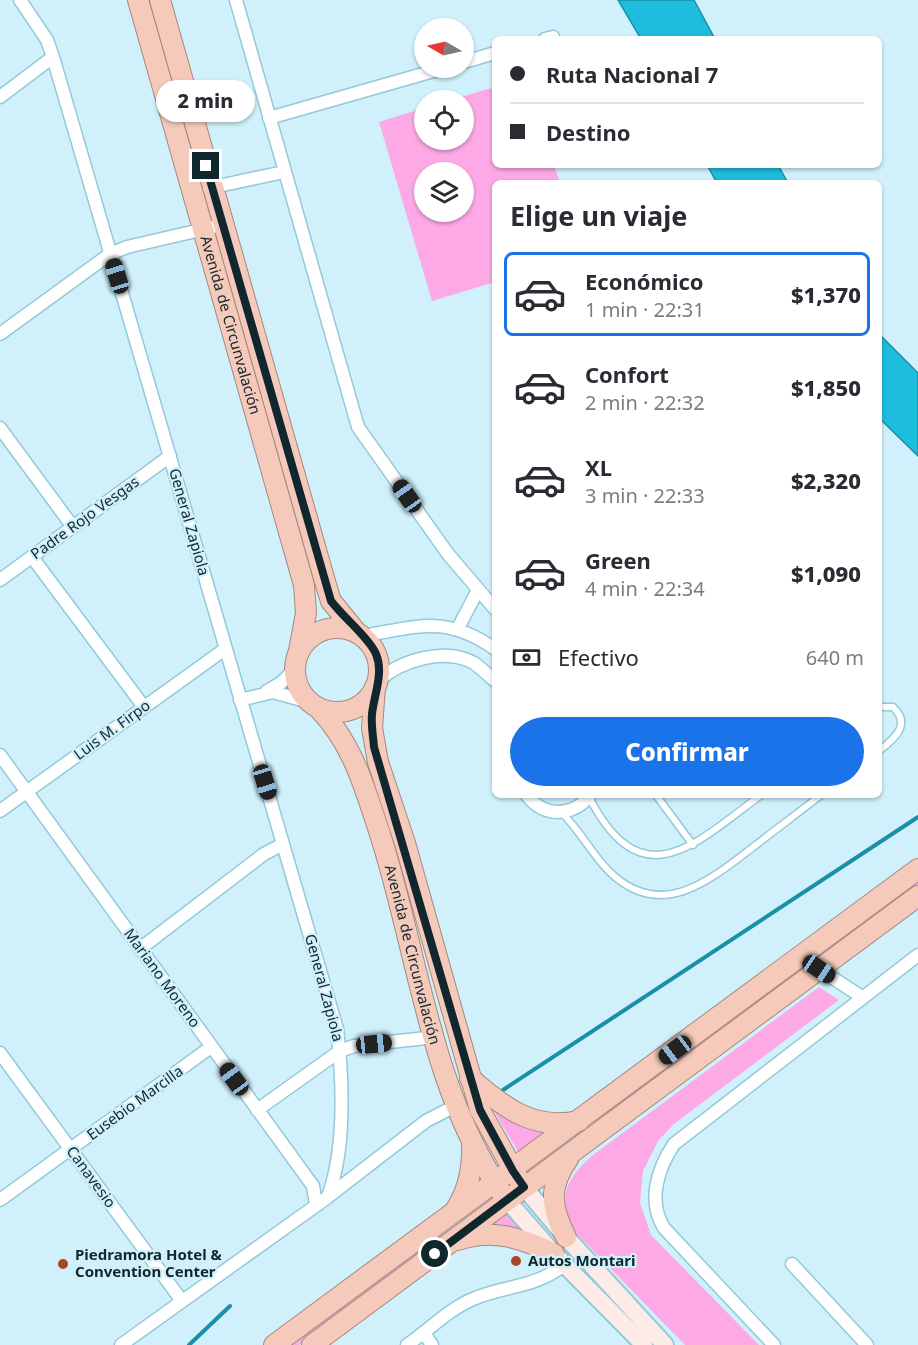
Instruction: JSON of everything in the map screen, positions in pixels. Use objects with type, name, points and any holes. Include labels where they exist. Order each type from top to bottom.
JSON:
[{"type":"highway","name":"Avenida de Circunvalación","points":[[138,0],[193,192],[213,227],[331,601],[377,656],[377,684],[372,728],[376,754],[405,843],[480,1110],[518,1179]]},
{"type":"highway","name":"Avenida de Circunvalación","points":[[160,0],[212,187],[213,227],[304,585],[306,613],[295,678],[300,691],[342,736],[357,766],[397,889],[435,1037],[457,1105],[472,1140],[507,1200]]},
{"type":"highway","points":[[297,658],[307,640],[319,632],[332,628],[360,635]]},
{"type":"highway","points":[[314,706],[334,713],[348,712],[360,706],[377,684]]},
{"type":"highway","points":[[312,1345],[507,1200],[518,1179],[581,1120],[918,869]]},
{"type":"highway","points":[[274,1345],[495,1183],[518,1179],[571,1154],[918,896]]},
{"type":"highway","points":[[470,1078],[503,1107],[525,1118],[562,1124],[581,1120]]},
{"type":"highway","points":[[454,1213],[467,1189],[471,1174],[472,1140]]},
{"type":"highway","points":[[566,1237],[553,1207],[557,1178],[571,1154]]},
{"type":"highway","points":[[449,1242],[476,1234],[497,1234],[525,1240],[559,1259]]},
{"type":"main road","points":[[518,1179],[566,1237],[665,1345]]},
{"type":"main road","points":[[507,1200],[559,1259],[644,1345]]},
{"type":"street","name":"General Zapiola","points":[[20,0],[46,40],[53,57],[337,1029],[340,1051],[339,1156],[328,1197]]},
{"type":"street","points":[[236,0],[358,427],[448,554],[492,606]]},
{"type":"street","points":[[474,59],[492,54]]},
{"type":"street","points":[[0,97],[53,57]]},
{"type":"street","points":[[269,118],[414,77]]},
{"type":"street","points":[[193,192],[284,172]]},
{"type":"street","points":[[0,334],[110,254],[127,247],[213,227]]},
{"type":"street","points":[[0,428],[73,527]]},
{"type":"street","name":"Padre Rojo Vesgas","points":[[0,580],[170,456]]},
{"type":"street","points":[[32,557],[144,707]]},
{"type":"street","points":[[458,628],[478,590]]},
{"type":"street","points":[[360,635],[424,626],[458,628],[471,633],[492,647]]},
{"type":"street","name":"Luis M. Firpo","points":[[0,811],[225,649]]},
{"type":"street","points":[[377,684],[386,674],[419,660],[450,656],[474,663],[492,678]]},
{"type":"street","points":[[240,700],[263,693],[283,683],[290,675],[297,658]]},
{"type":"street","points":[[263,693],[281,694],[314,706]]},
{"type":"street","name":"Mariano Moreno","points":[[0,755],[313,1186],[316,1204]]},
{"type":"street","points":[[530,798],[539,807],[561,812],[581,805],[587,798]]},
{"type":"street","points":[[141,948],[264,854],[283,844]]},
{"type":"street","points":[[774,1345],[664,1228],[659,1219],[655,1201],[660,1165],[674,1144],[918,955]]},
{"type":"street","points":[[819,969],[862,997]]},
{"type":"street","points":[[257,1110],[340,1051],[354,1046],[435,1037]]},
{"type":"street","name":"Eusebio Marcilla","points":[[0,1200],[211,1047]]},
{"type":"street","name":"Canavesio","points":[[0,1053],[182,1301]]},
{"type":"street","points":[[121,1345],[328,1197],[426,1121],[457,1105]]},
{"type":"street","points":[[407,1345],[473,1299],[537,1282],[550,1276],[559,1259]]},
{"type":"street","points":[[792,1264],[867,1345]]},
{"type":"street","points":[[424,1334],[432,1345]]},
{"type":"lane","points":[[882,707],[893,707],[900,716],[901,725],[898,736],[882,749]]},
{"type":"lane","points":[[590,798],[608,829],[633,849],[664,856],[693,845],[756,798]]},
{"type":"lane","points":[[658,798],[693,845]]},
{"type":"lane","points":[[561,812],[581,832],[613,875],[642,892],[662,896],[682,892],[716,875],[817,798]]},
{"type":"shaded area","points":[[492,88],[492,168],[555,168],[559,180],[492,180],[492,283],[432,301],[379,122],[414,111],[414,150],[474,150],[474,93]]},
{"type":"shaded area","points":[[918,876],[918,887],[593,1127],[608,1109]]},
{"type":"shaded area","points":[[819,987],[839,1000],[674,1124],[658,1141],[643,1171],[640,1203],[651,1235],[759,1345],[685,1345],[576,1233],[566,1210],[566,1190],[576,1172],[593,1155]]},
{"type":"shaded area","points":[[491,1106],[511,1121],[552,1134],[521,1157]]},
{"type":"shaded area","points":[[507,1210],[527,1236],[485,1228]]},
{"type":"shaded area","points":[[422,1246],[421,1256],[299,1345],[284,1345]]},
{"type":"water","points":[[618,0],[694,0],[713,36],[639,36]]},
{"type":"water","points":[[709,168],[780,168],[786,180],[715,180]]},
{"type":"water","points":[[882,337],[918,373],[918,456],[882,421]]},
{"type":"waterway","points":[[503,1090],[918,817]]},
{"type":"waterway","points":[[189,1345],[230,1306]]},
{"type":"place","name":"Autos Montari","points":[[516,1261]]},
{"type":"place","name":"Piedramora Hotel & Convention Center","points":[[63,1264]]},
{"type":"route","points":[[206,166],[331,601],[357,633],[370,643],[377,656],[379,669],[372,712],[374,747],[405,843],[480,1110],[524,1187],[435,1254]]}]
